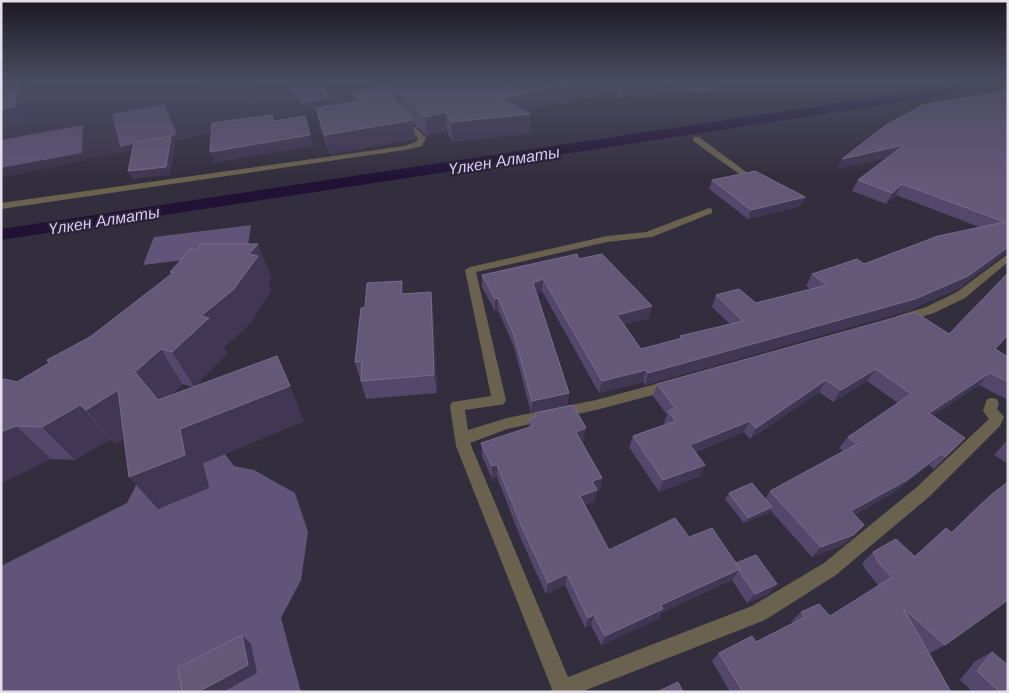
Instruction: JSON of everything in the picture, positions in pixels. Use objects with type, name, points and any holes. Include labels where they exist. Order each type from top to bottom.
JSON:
[{"type":"street","points":[[1,206],[377,152],[419,144],[422,138],[402,115]]},
{"type":"street","points":[[696,139],[745,174]]},
{"type":"street","points":[[709,211],[648,235],[607,239],[470,270],[499,400],[457,406],[463,446],[563,690],[758,613],[830,569],[924,492],[995,422],[997,417],[990,411],[992,403]]},
{"type":"street","points":[[885,324],[930,310],[962,295],[1008,257]]},
{"type":"street","points":[[463,440],[470,434],[495,427],[597,405],[681,382]]},
{"type":"shaded area","points":[[1,113],[304,113],[1,178]]},
{"type":"shaded area","points":[[168,113],[177,135],[120,147],[112,114]]},
{"type":"shaded area","points":[[83,125],[82,153],[1,168],[1,140]]},
{"type":"shaded area","points":[[251,225],[247,252],[143,265],[154,237]]},
{"type":"shaded area","points":[[225,454],[234,466],[254,470],[295,493],[308,532],[301,580],[281,618],[301,692],[1,692],[1,566],[127,503],[149,460],[203,463]]},
{"type":"water","name":"Үлкен Алматы","points":[[771,113],[829,113],[1,240],[1,229]]},
{"type":"building","points":[[318,113],[407,113],[413,120],[325,135]]},
{"type":"building","points":[[421,113],[440,113],[425,117]]},
{"type":"building","points":[[447,113],[531,114],[451,122]]},
{"type":"building","points":[[908,113],[1008,113],[1008,247],[968,276],[915,299],[648,373],[646,370],[602,381],[543,279],[533,283],[569,393],[532,401],[514,335],[498,298],[495,299],[482,275],[577,254],[579,259],[602,254],[652,306],[617,315],[641,349],[682,338],[680,336],[743,321],[716,295],[739,289],[756,303],[827,285],[812,274],[857,259],[864,264],[938,236],[1005,222],[902,184],[892,193],[858,180],[904,145],[842,159],[886,125]]},
{"type":"building","points":[[272,115],[273,121],[305,116],[310,135],[210,152],[212,123]]},
{"type":"building","points":[[171,136],[166,167],[128,171],[134,143]]},
{"type":"building","points":[[755,171],[805,197],[751,210],[712,180]]},
{"type":"building","points":[[202,244],[258,244],[249,254],[258,256],[234,289],[201,316],[209,318],[172,352],[161,349],[135,372],[158,400],[277,356],[290,386],[180,429],[185,455],[129,477],[118,390],[86,410],[80,405],[42,427],[16,426],[1,432],[1,380],[17,382],[49,363],[47,360],[90,337],[174,272],[170,272],[191,249],[196,250]]},
{"type":"building","points":[[1008,273],[1008,335],[995,349],[1008,357],[1008,382],[990,373],[929,413],[965,438],[945,457],[941,454],[907,480],[851,511],[864,525],[853,535],[821,547],[770,491],[857,444],[848,437],[911,394],[876,369],[841,390],[826,380],[756,428],[750,421],[690,445],[705,465],[663,480],[633,436],[676,421],[668,411],[675,408],[657,384],[915,312],[949,334]]},
{"type":"building","points":[[402,281],[401,294],[431,292],[434,375],[361,381],[362,361],[355,362],[361,308],[365,307],[367,283]]},
{"type":"building","points":[[573,405],[586,428],[576,432],[602,478],[592,481],[597,490],[580,496],[609,550],[675,518],[689,537],[712,528],[740,569],[661,605],[663,609],[605,636],[594,615],[588,618],[567,574],[548,583],[522,527],[497,465],[492,466],[481,443],[533,426],[529,419],[536,417],[535,413]]},
{"type":"building","points":[[1008,482],[1008,600],[945,645],[903,608],[951,692],[743,692],[719,653],[752,636],[756,642],[805,617],[801,612],[819,604],[830,616],[892,577],[878,562],[873,552],[896,539],[915,557],[946,528],[952,533],[992,494]]},
{"type":"building","points":[[752,483],[772,507],[748,518],[729,493]]},
{"type":"building","points":[[756,555],[777,584],[755,594],[739,571],[740,569],[736,563]]},
{"type":"building","points":[[242,635],[248,665],[198,692],[182,692],[178,668]]},
{"type":"building","points":[[992,652],[1008,665],[1008,692],[1000,692],[977,671]]},
{"type":"building","points":[[678,682],[683,692],[657,692]]}]
